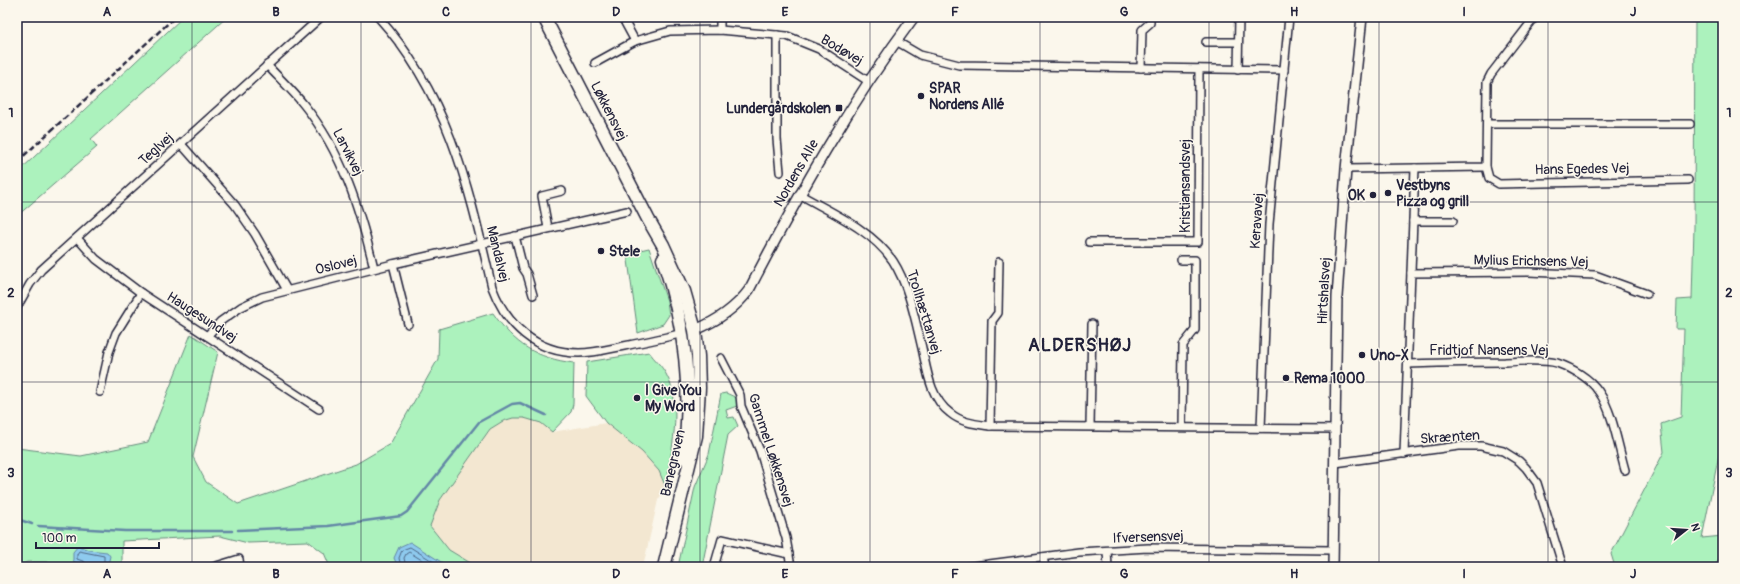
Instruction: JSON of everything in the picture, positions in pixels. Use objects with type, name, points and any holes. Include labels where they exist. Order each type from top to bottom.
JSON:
[{"type":"main road","name":"Løkkensvej","points":[[544,17],[648,219],[677,272],[695,330]]},
{"type":"main road","name":"Løkkensvej","points":[[648,219],[668,275],[682,333]]},
{"type":"main road","name":"Banegraven","points":[[664,567],[678,508],[687,478],[698,424],[700,388],[695,330]]},
{"type":"main road","name":"Banegraven","points":[[678,508],[688,416],[688,382],[682,333]]},
{"type":"street","name":"Teglvej","points":[[17,307],[30,284],[41,270],[321,17]]},
{"type":"street","name":"Mandalvej","points":[[378,17],[404,50],[421,75],[448,128],[466,178],[492,288],[498,303],[518,329],[531,339],[546,347],[578,353],[601,351],[648,342],[695,330]]},
{"type":"street","points":[[622,17],[635,42]]},
{"type":"street","points":[[720,17],[720,30]]},
{"type":"street","name":"Nordens Alle","points":[[695,330],[712,323],[742,299],[749,290],[800,194],[868,81],[914,17]]},
{"type":"street","points":[[1141,68],[1142,30],[1150,23],[1150,17]]},
{"type":"street","points":[[1238,70],[1239,17]]},
{"type":"street","name":"Keravavej","points":[[1261,428],[1269,224],[1289,17]]},
{"type":"street","name":"Hirtshalsvej","points":[[1333,567],[1332,550],[1338,297],[1346,169],[1362,17]]},
{"type":"street","points":[[1346,169],[1486,167],[1488,82],[1492,74],[1535,17]]},
{"type":"street","name":"Bodøvej","points":[[595,63],[635,42],[670,31],[720,30],[787,36],[819,49],[868,81]]},
{"type":"street","points":[[777,35],[777,139],[780,172]]},
{"type":"street","points":[[896,41],[920,55],[959,65],[1284,70]]},
{"type":"street","points":[[1206,42],[1238,42]]},
{"type":"street","name":"Larvikvej","points":[[267,65],[304,105],[322,130],[338,157],[351,186],[361,215],[374,268]]},
{"type":"street","name":"Kristiansandsvej","points":[[1089,242],[1198,242],[1199,69]]},
{"type":"street","points":[[1487,124],[1690,124]]},
{"type":"street","points":[[181,144],[235,205],[255,234],[287,290]]},
{"type":"street","name":"Hans Egedes Vej","points":[[1486,167],[1489,178],[1499,184],[1688,180]]},
{"type":"street","points":[[1404,454],[1415,168]]},
{"type":"street","points":[[548,228],[542,196],[562,191]]},
{"type":"street","name":"Trollhættanvej","points":[[800,194],[860,228],[875,240],[886,252],[900,272],[918,330],[931,384],[937,399],[950,413],[966,422],[990,426],[1335,429]]},
{"type":"street","name":"Oslovej","points":[[207,336],[221,321],[241,307],[262,297],[374,268],[627,211]]},
{"type":"street","points":[[1413,221],[1453,221]]},
{"type":"street","points":[[515,236],[532,295]]},
{"type":"street","name":"Haugesundvej","points":[[77,238],[96,259],[141,293],[319,408]]},
{"type":"street","points":[[1181,260],[1195,260],[1195,330],[1183,346],[1182,427]]},
{"type":"street","points":[[990,426],[992,321],[998,313],[999,262]]},
{"type":"street","points":[[393,264],[408,324]]},
{"type":"street","name":"Mylius Erichsens Vej","points":[[1411,273],[1529,272],[1595,275],[1647,294]]},
{"type":"street","points":[[100,392],[109,352],[116,333],[141,293]]},
{"type":"street","points":[[1090,426],[1092,324]]},
{"type":"street","name":"Gammel Løkkensvej","points":[[721,358],[740,395],[741,406],[760,451],[773,491],[791,567]]},
{"type":"street","name":"Fridtjof Nansens Vej","points":[[1408,364],[1521,361],[1556,363],[1578,373],[1590,382],[1603,399],[1610,417],[1625,470]]},
{"type":"street","name":"Skrænten","points":[[1335,463],[1459,446],[1481,446],[1503,451],[1519,461],[1537,483],[1563,567]]},
{"type":"street","points":[[714,567],[722,539],[789,554]]},
{"type":"street","name":"Ifversensvej","points":[[966,567],[1043,557],[1148,548],[1332,550]]},
{"type":"street","points":[[1107,551],[1108,567]]},
{"type":"street","points":[[1043,557],[1045,567]]},
{"type":"street","points":[[213,567],[239,559],[240,567]]},
{"type":"shaded area","points":[[513,418],[524,418],[541,423],[552,432],[606,423],[642,452],[659,471],[666,488],[658,500],[643,567],[477,567],[449,550],[430,525],[440,500],[490,429],[503,421]]},
{"type":"green space","points":[[183,17],[227,17],[91,139],[97,147],[17,216],[17,173]]},
{"type":"green space","points":[[1695,17],[1723,17],[1723,435],[1702,538],[1723,536],[1723,552],[1714,567],[1615,567],[1611,554],[1664,452],[1661,424],[1681,417],[1684,329],[1676,329],[1677,300],[1692,299],[1694,227]]},
{"type":"green space","points":[[649,248],[667,301],[669,315],[663,324],[638,333],[627,253]]},
{"type":"green space","points":[[493,313],[518,342],[548,358],[574,363],[573,404],[571,412],[552,432],[541,423],[524,418],[513,418],[503,421],[490,429],[440,500],[430,526],[449,550],[477,567],[330,567],[324,553],[308,541],[248,543],[220,536],[122,541],[122,567],[53,567],[49,562],[27,562],[17,567],[17,448],[81,456],[148,442],[191,334],[218,352],[193,457],[206,482],[238,504],[356,464],[390,444],[438,359],[439,329]]},
{"type":"green space","points":[[649,352],[666,374],[674,400],[675,415],[673,445],[666,488],[659,471],[642,452],[606,423],[586,396],[587,362]]},
{"type":"green space","points":[[726,393],[737,398],[737,406],[726,410],[728,418],[734,417],[738,426],[728,435],[702,567],[678,567],[695,487],[709,454],[721,394]]},
{"type":"water","points":[[410,542],[449,567],[398,567],[394,558],[399,547]]},
{"type":"water","points":[[78,546],[89,550],[107,552],[110,556],[108,565],[90,567],[73,561],[73,552]]},
{"type":"waterway","points":[[238,530],[328,526],[401,516],[407,512],[479,422],[512,404],[520,403],[546,415]]},
{"type":"waterway","points":[[17,519],[32,524]]},
{"type":"waterway","points":[[38,526],[125,531],[232,531]]},
{"type":"railway","points":[[17,162],[175,17]]},
{"type":"place","name":"SPAR Nordens Allé","points":[[921,96]]},
{"type":"place","name":"Lundergårdskolen","points":[[839,108]]},
{"type":"place","name":"Vestbyns Pizza og grill","points":[[1388,193]]},
{"type":"place","name":"OK","points":[[1373,195]]},
{"type":"place","name":"Stele","points":[[601,251]]},
{"type":"place","name":"Uno-X","points":[[1362,355]]},
{"type":"place","name":"Rema 1000","points":[[1286,378]]},
{"type":"place","name":"I Give You My Word","points":[[637,398]]},
{"type":"district","name":"ALDERSHØJ","points":[[1080,345]]}]
